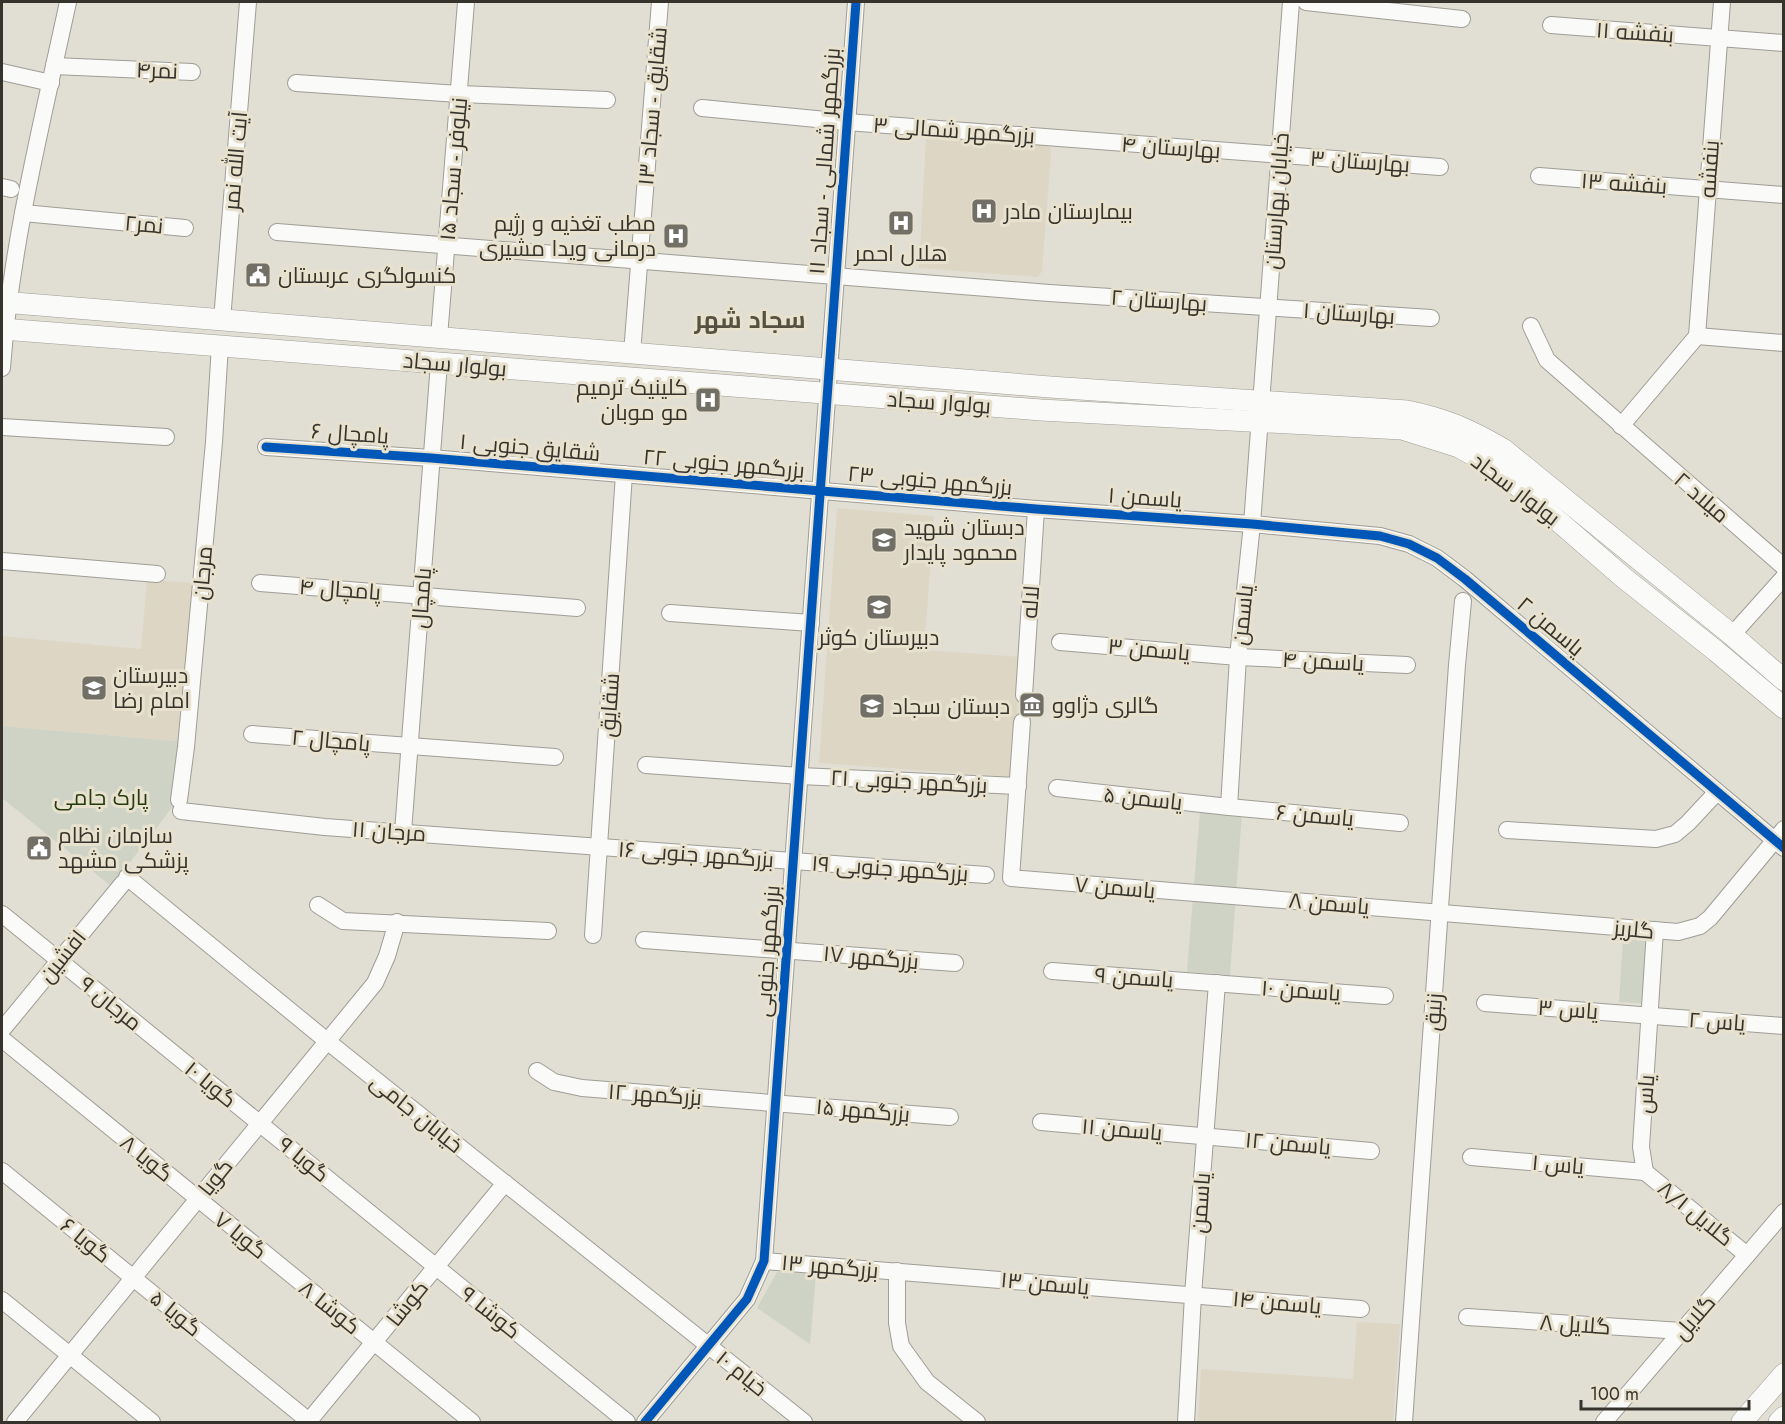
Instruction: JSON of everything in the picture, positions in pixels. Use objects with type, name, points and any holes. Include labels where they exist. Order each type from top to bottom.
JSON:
[{"type":"main road","name":"بولوار سجاد","points":[[5,302],[1050,387],[1407,411],[1438,417],[1468,429],[1503,448],[1784,680]]},
{"type":"main road","name":"بولوار سجاد","points":[[3,330],[1030,409],[1402,429],[1459,447],[1491,465],[1624,578],[1784,708]]},
{"type":"main road","points":[[1742,1422],[1784,1374]]},
{"type":"main road","points":[[1779,1422],[1784,1417]]},
{"type":"street","points":[[2,368],[5,302],[68,2]]},
{"type":"street","name":"آیت الله نمر","points":[[222,320],[248,2]]},
{"type":"street","name":"نیلوفر - سجاد ۱۵","points":[[439,338],[466,2]]},
{"type":"street","name":"شقایق - سجاد ۱۳","points":[[632,353],[660,2]]},
{"type":"street","name":"بزرگمهر شمالی - سجاد ۱۱","points":[[827,393],[856,2]]},
{"type":"street","name":"خیابان بهارستان","points":[[1259,422],[1291,2]]},
{"type":"street","points":[[1306,2],[1462,19]]},
{"type":"street","name":"بنفشه","points":[[1697,336],[1722,2]]},
{"type":"street","name":"بنفشه ۱۱","points":[[1551,26],[1784,43]]},
{"type":"street","name":"نمر۴","points":[[2,72],[53,74],[123,69],[192,72]]},
{"type":"street","points":[[296,83],[459,94],[607,100]]},
{"type":"street","name":"بزرگمهر شمالی ۳","points":[[702,108],[1062,139]]},
{"type":"street","name":"بهارستان ۴","points":[[1062,139],[1280,155]]},
{"type":"street","name":"بهارستان ۳","points":[[1280,155],[1440,167]]},
{"type":"street","name":"بنفشه ۱۳","points":[[1539,176],[1784,195]]},
{"type":"street","name":"نمر۲","points":[[23,213],[185,228]]},
{"type":"street","name":"بهارستان ۲","points":[[277,232],[1268,308]]},
{"type":"street","name":"بهارستان ۱","points":[[1268,308],[1431,318]]},
{"type":"street","name":"میلاد ۲","points":[[1531,326],[1547,360],[1784,567]]},
{"type":"street","points":[[1621,426],[1697,336],[1784,343]]},
{"type":"street","name":"مرجان","points":[[180,806],[212,464],[220,345]]},
{"type":"street","name":"پامچال","points":[[403,832],[439,363]]},
{"type":"street","name":"بزرگمهر جنوبی","points":[[645,1422],[747,1299],[764,1261],[827,393]]},
{"type":"street","name":"یاسمن","points":[[1229,807],[1238,657],[1252,524],[1259,422]]},
{"type":"street","points":[[2,427],[166,437]]},
{"type":"street","name":"پامچال ۶","points":[[266,447],[431,458]]},
{"type":"street","name":"شقایق جنوبی ۱","points":[[431,458],[624,474]]},
{"type":"street","name":"بزرگمهر جنوبی ۲۲","points":[[624,474],[820,491]]},
{"type":"street","name":"شقایق","points":[[593,935],[624,474]]},
{"type":"street","name":"بزرگمهر جنوبی ۲۳","points":[[820,491],[1036,509]]},
{"type":"street","name":"یاسمن ۱","points":[[1036,509],[1252,524]]},
{"type":"street","name":"لاله","points":[[1024,695],[1036,509]]},
{"type":"street","name":"یاسمن ۲","points":[[1252,524],[1380,536],[1409,544],[1437,558],[1465,579],[1716,793],[1780,839]]},
{"type":"street","points":[[2,561],[157,574]]},
{"type":"street","points":[[1732,635],[1784,577]]},
{"type":"street","name":"پامچال ۴","points":[[260,583],[577,608]]},
{"type":"street","name":"زنبق","points":[[1404,1422],[1463,601]]},
{"type":"street","points":[[670,613],[811,623]]},
{"type":"street","name":"یاسمن ۳","points":[[1060,642],[1238,657]]},
{"type":"street","name":"یاسمن ۴","points":[[1238,657],[1407,665]]},
{"type":"street","points":[[1018,786],[1022,722]]},
{"type":"street","name":"پامچال ۲","points":[[252,734],[555,757]]},
{"type":"street","name":"بزرگمهر جنوبی ۲۱","points":[[646,765],[800,776],[1018,786]]},
{"type":"street","name":"یاسمن ۷","points":[[1018,786],[1011,878],[1218,894]]},
{"type":"street","name":"یاسمن ۵","points":[[1057,788],[1229,807]]},
{"type":"street","points":[[1507,830],[1656,839],[1675,834],[1716,793]]},
{"type":"street","name":"مرجان ۱۱","points":[[180,806],[325,827],[599,847]]},
{"type":"street","name":"یاسمن ۶","points":[[1229,807],[1400,823]]},
{"type":"street","name":"گلریز","points":[[1440,913],[1678,932],[1700,926],[1722,906],[1780,839]]},
{"type":"street","name":"بزرگمهر جنوبی ۱۶","points":[[599,847],[793,861]]},
{"type":"street","name":"بزرگمهر جنوبی ۱۹","points":[[793,861],[986,875]]},
{"type":"street","name":"افشین","points":[[2,1030],[125,880]]},
{"type":"street","name":"خیابان جامی","points":[[125,880],[709,1346]]},
{"type":"street","name":"یاسمن ۸","points":[[1218,894],[1440,913]]},
{"type":"street","points":[[318,905],[343,921],[548,931]]},
{"type":"street","name":"مرجان ۹","points":[[2,914],[162,1045]]},
{"type":"street","name":"گویا","points":[[15,1422],[375,983],[387,956],[397,922]]},
{"type":"street","name":"یاس","points":[[1645,1172],[1641,1147],[1655,930]]},
{"type":"street","name":"بزرگمهر ۱۷","points":[[644,940],[955,963]]},
{"type":"street","name":"یاسمن ۹","points":[[1052,971],[1216,983]]},
{"type":"street","name":"یاسمن","points":[[1186,1422],[1216,983]]},
{"type":"street","name":"یاسمن ۱۰","points":[[1216,983],[1385,996]]},
{"type":"street","name":"یاس ۳","points":[[1485,1003],[1650,1016]]},
{"type":"street","name":"یاس ۲","points":[[1650,1016],[1784,1026]]},
{"type":"street","name":"گویا ۸","points":[[2,1039],[198,1199]]},
{"type":"street","name":"گویا ۱۰","points":[[162,1045],[259,1123]]},
{"type":"street","name":"بزرگمهر ۱۲","points":[[537,1071],[554,1082],[582,1088],[776,1103]]},
{"type":"street","name":"بزرگمهر ۱۵","points":[[776,1103],[950,1117]]},
{"type":"street","name":"یاسمن ۱۱","points":[[1041,1122],[1204,1136]]},
{"type":"street","name":"گویا ۹","points":[[259,1123],[436,1267]]},
{"type":"street","name":"یاسمن ۱۲","points":[[1204,1136],[1371,1150]]},
{"type":"street","name":"یاس ۱","points":[[1471,1157],[1645,1172]]},
{"type":"street","name":"گویا ۶","points":[[2,1171],[133,1278]]},
{"type":"street","name":"گلایل ۸/۱","points":[[1645,1172],[1747,1255]]},
{"type":"street","name":"کوشا","points":[[309,1422],[505,1183]]},
{"type":"street","name":"گویا ۷","points":[[198,1199],[285,1270]]},
{"type":"street","name":"گلایل","points":[[1604,1422],[1784,1212]]},
{"type":"street","name":"بزرگمهر ۱۳","points":[[764,1261],[897,1271]]},
{"type":"street","name":"کوشا ۹","points":[[436,1267],[627,1422]]},
{"type":"street","name":"کوشا ۸","points":[[285,1270],[472,1422]]},
{"type":"street","points":[[897,1271],[897,1323],[901,1346],[927,1382],[977,1422]]},
{"type":"street","name":"یاسمن ۱۳","points":[[897,1271],[1193,1295]]},
{"type":"street","name":"گویا ۵","points":[[133,1278],[309,1422]]},
{"type":"street","name":"یاسمن ۱۴","points":[[1193,1295],[1361,1309]]},
{"type":"street","points":[[2,1300],[152,1422]]},
{"type":"street","name":"گلایل ۸","points":[[1467,1317],[1682,1331]]},
{"type":"street","name":"خیام ۱۰","points":[[709,1346],[804,1422]]},
{"type":"shaded area","name":"بیمارستان مادر","points":[[926,138],[1050,147],[1042,271],[1038,277],[919,268]]},
{"type":"shaded area","points":[[837,508],[934,516],[924,650],[1021,657],[1013,777],[819,763]]},
{"type":"shaded area","name":"دبیرستان امام رضا","points":[[147,580],[193,583],[184,742],[2,726],[2,636],[141,649]]},
{"type":"shaded area","points":[[1357,1322],[1400,1324],[1393,1422],[1198,1422],[1201,1369],[1353,1379]]},
{"type":"green space","name":"پارک جامی","points":[[2,726],[184,742],[172,807],[111,886],[2,798]]},
{"type":"green space","points":[[1200,811],[1242,813],[1230,975],[1187,972]]},
{"type":"green space","points":[[1623,938],[1654,940],[1650,1004],[1619,1002]]},
{"type":"green space","points":[[777,1272],[816,1274],[810,1344],[757,1308]]},
{"type":"cycle path","points":[[645,1422],[747,1299],[764,1261],[856,2]]},
{"type":"cycle path","points":[[266,447],[431,458],[1380,536],[1409,544],[1437,558],[1465,579],[1784,848]]},
{"type":"place","name":"بیمارستان مادر","points":[[984,211]]},
{"type":"place","name":"هلال احمر","points":[[901,223]]},
{"type":"place","name":"مطب تغذیه و رژیم درمانی ویدا مشیری","points":[[676,236]]},
{"type":"place","name":"کنسولگری عربستان","points":[[258,275]]},
{"type":"place","name":"کلینیک ترمیم مو موبان","points":[[708,400]]},
{"type":"place","name":"دبستان شهید محمود پایدار","points":[[884,540]]},
{"type":"place","name":"دبیرستان کوثر","points":[[879,607]]},
{"type":"place","name":"دبیرستان امام رضا","points":[[94,688]]},
{"type":"place","name":"گالری دژاوو","points":[[1032,705]]},
{"type":"place","name":"دبستان سجاد","points":[[872,706]]},
{"type":"place","name":"سازمان نظام پزشکی مشهد","points":[[39,848]]},
{"type":"district","name":"سجاد شهر","points":[[750,320]]}]
